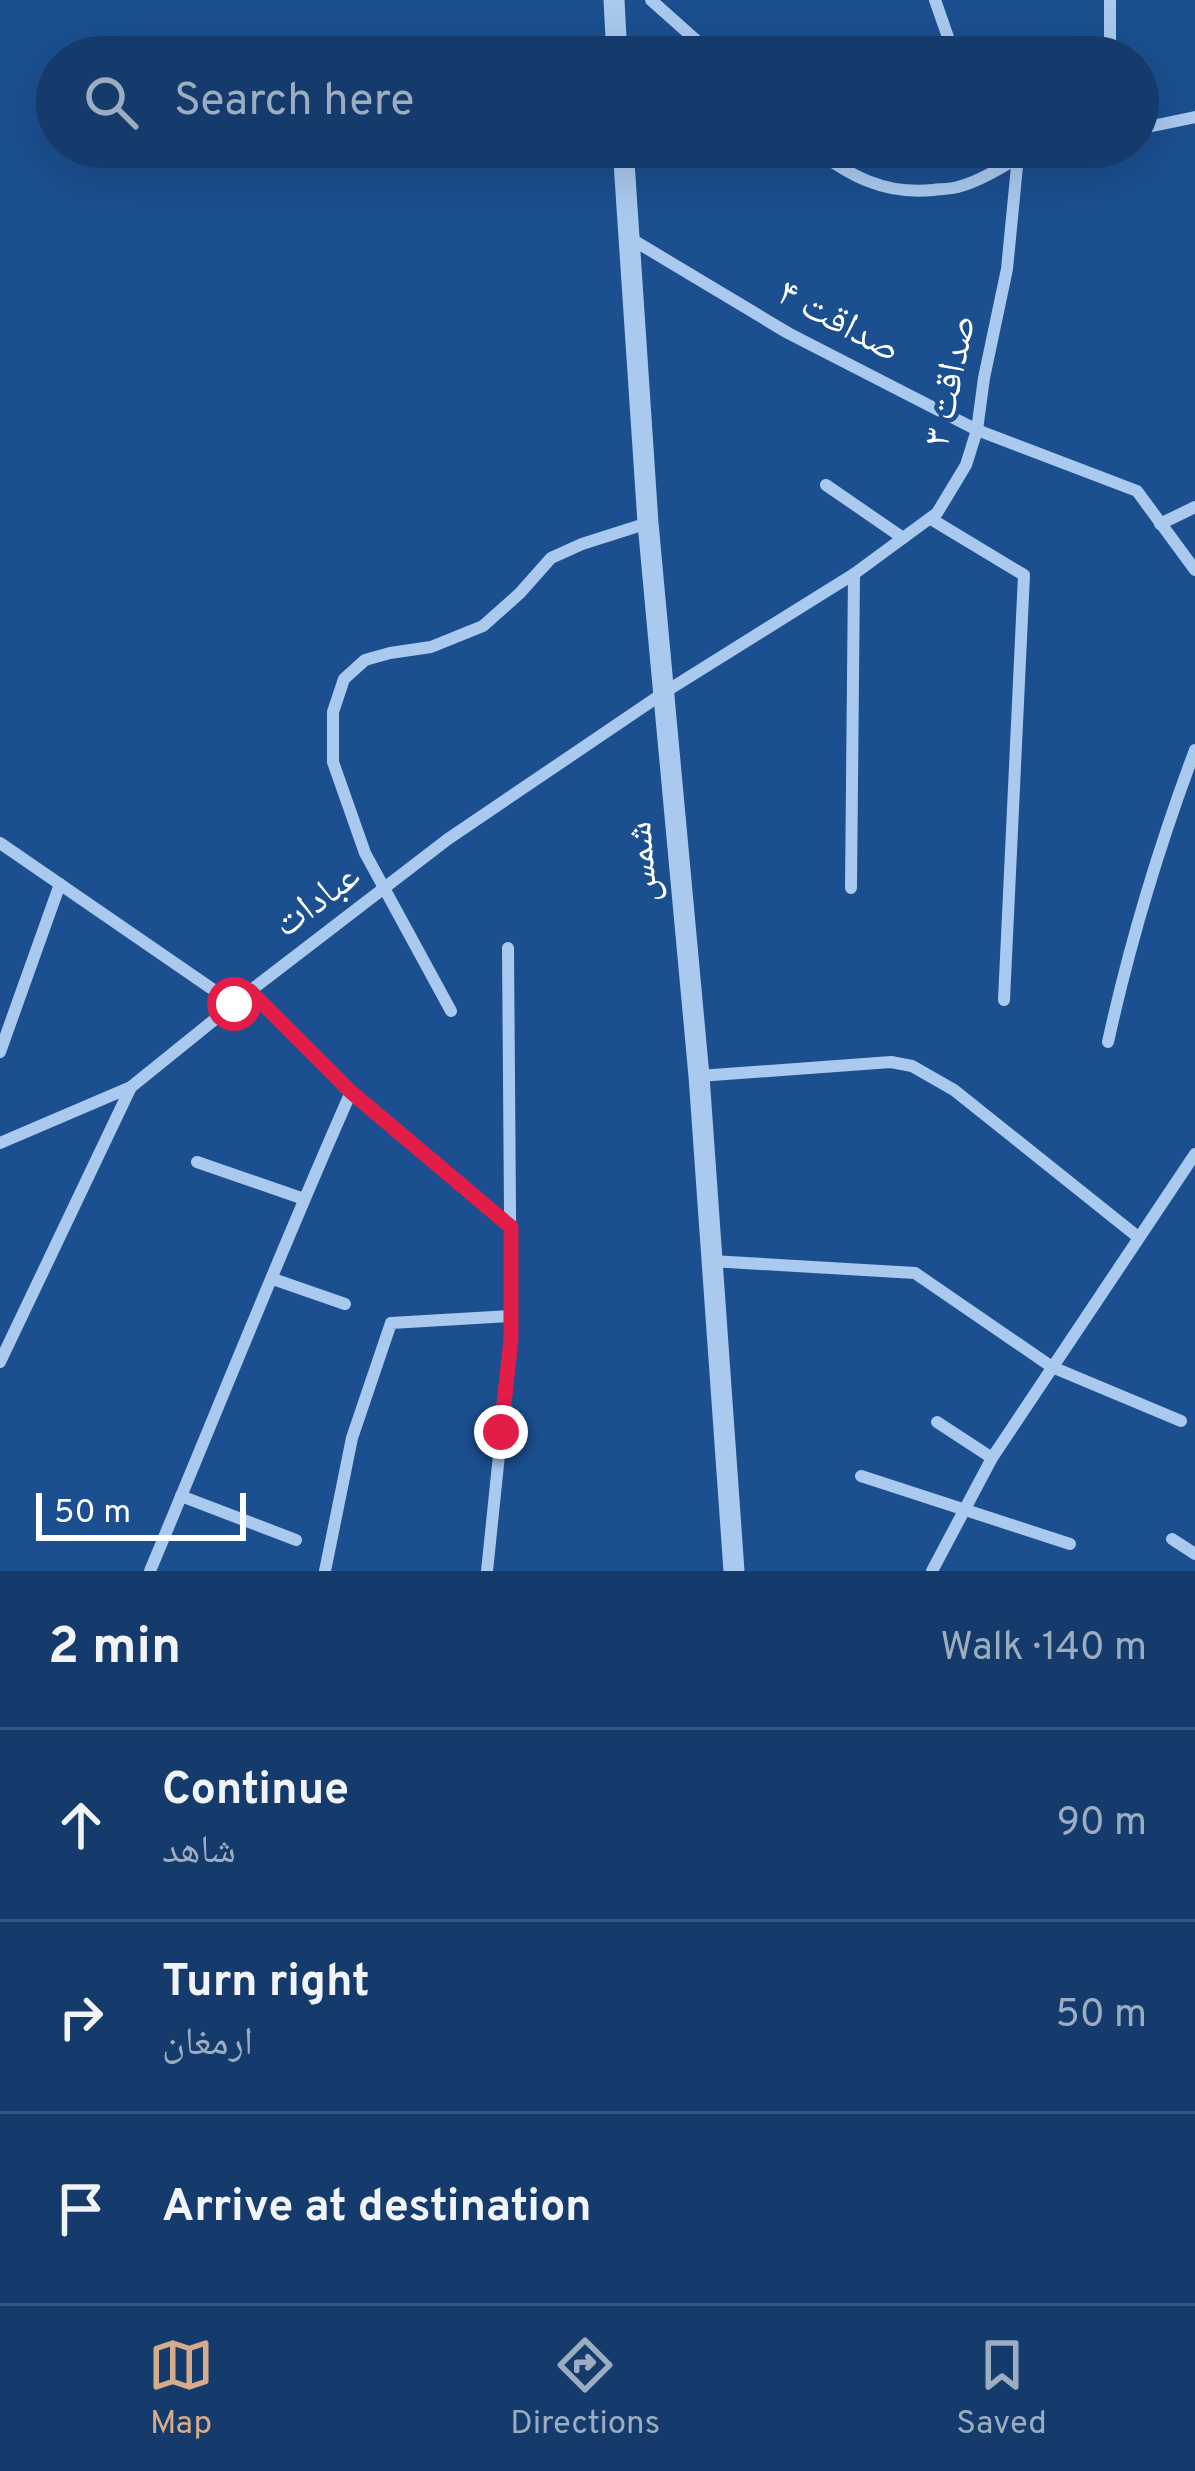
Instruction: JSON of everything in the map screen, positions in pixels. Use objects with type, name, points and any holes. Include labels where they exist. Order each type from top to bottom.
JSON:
[{"type":"street","points":[[614,0],[616,36]]},
{"type":"street","points":[[651,0],[691,36]]},
{"type":"street","points":[[935,0],[948,36]]},
{"type":"street","points":[[1110,0],[1110,36]]},
{"type":"street","points":[[1159,125],[1195,117]]},
{"type":"street","name":"شمس","points":[[624,168],[648,523],[699,1076],[734,1571]]},
{"type":"street","points":[[839,168],[885,188],[917,191],[961,186],[990,168]]},
{"type":"street","name":"صداقت ۳","points":[[664,692],[854,574],[931,519],[954,489],[977,430],[1007,269],[1014,168]]},
{"type":"street","name":"صداقت ۴","points":[[628,237],[788,333],[977,430],[1137,491],[1195,570]]},
{"type":"street","points":[[826,485],[902,538]]},
{"type":"street","points":[[1160,524],[1195,507]]},
{"type":"street","points":[[931,519],[1024,575],[1004,1000]]},
{"type":"street","points":[[451,1012],[365,853],[333,762],[333,712],[344,679],[365,660],[431,646],[483,626],[551,558],[648,523]]},
{"type":"street","points":[[851,888],[854,574]]},
{"type":"street","name":"عبادات","points":[[0,1142],[130,1088],[448,838],[664,692]]},
{"type":"street","points":[[1108,1042],[1146,886],[1195,750]]},
{"type":"street","points":[[0,843],[234,1004]]},
{"type":"street","points":[[0,1052],[60,884]]},
{"type":"street","points":[[487,1571],[511,1339],[508,948]]},
{"type":"street","points":[[250,991],[351,1092],[511,1227]]},
{"type":"street","points":[[699,1076],[891,1062],[912,1066],[954,1090],[1138,1238]]},
{"type":"street","points":[[0,1362],[130,1088]]},
{"type":"street","points":[[150,1571],[351,1092]]},
{"type":"street","points":[[932,1571],[992,1458],[1195,1154]]},
{"type":"street","points":[[196,1162],[304,1199]]},
{"type":"street","points":[[711,1261],[915,1273],[1052,1367],[1181,1420]]},
{"type":"street","points":[[273,1280],[345,1304]]},
{"type":"street","points":[[325,1571],[352,1438],[391,1323],[511,1316]]},
{"type":"street","points":[[937,1422],[992,1458]]},
{"type":"street","points":[[861,1476],[1070,1544]]},
{"type":"street","points":[[181,1496],[296,1540]]},
{"type":"street","points":[[1172,1539],[1195,1554]]},
{"type":"route","points":[[234,1004],[250,991],[351,1092],[511,1227],[511,1339],[501,1432]]}]
